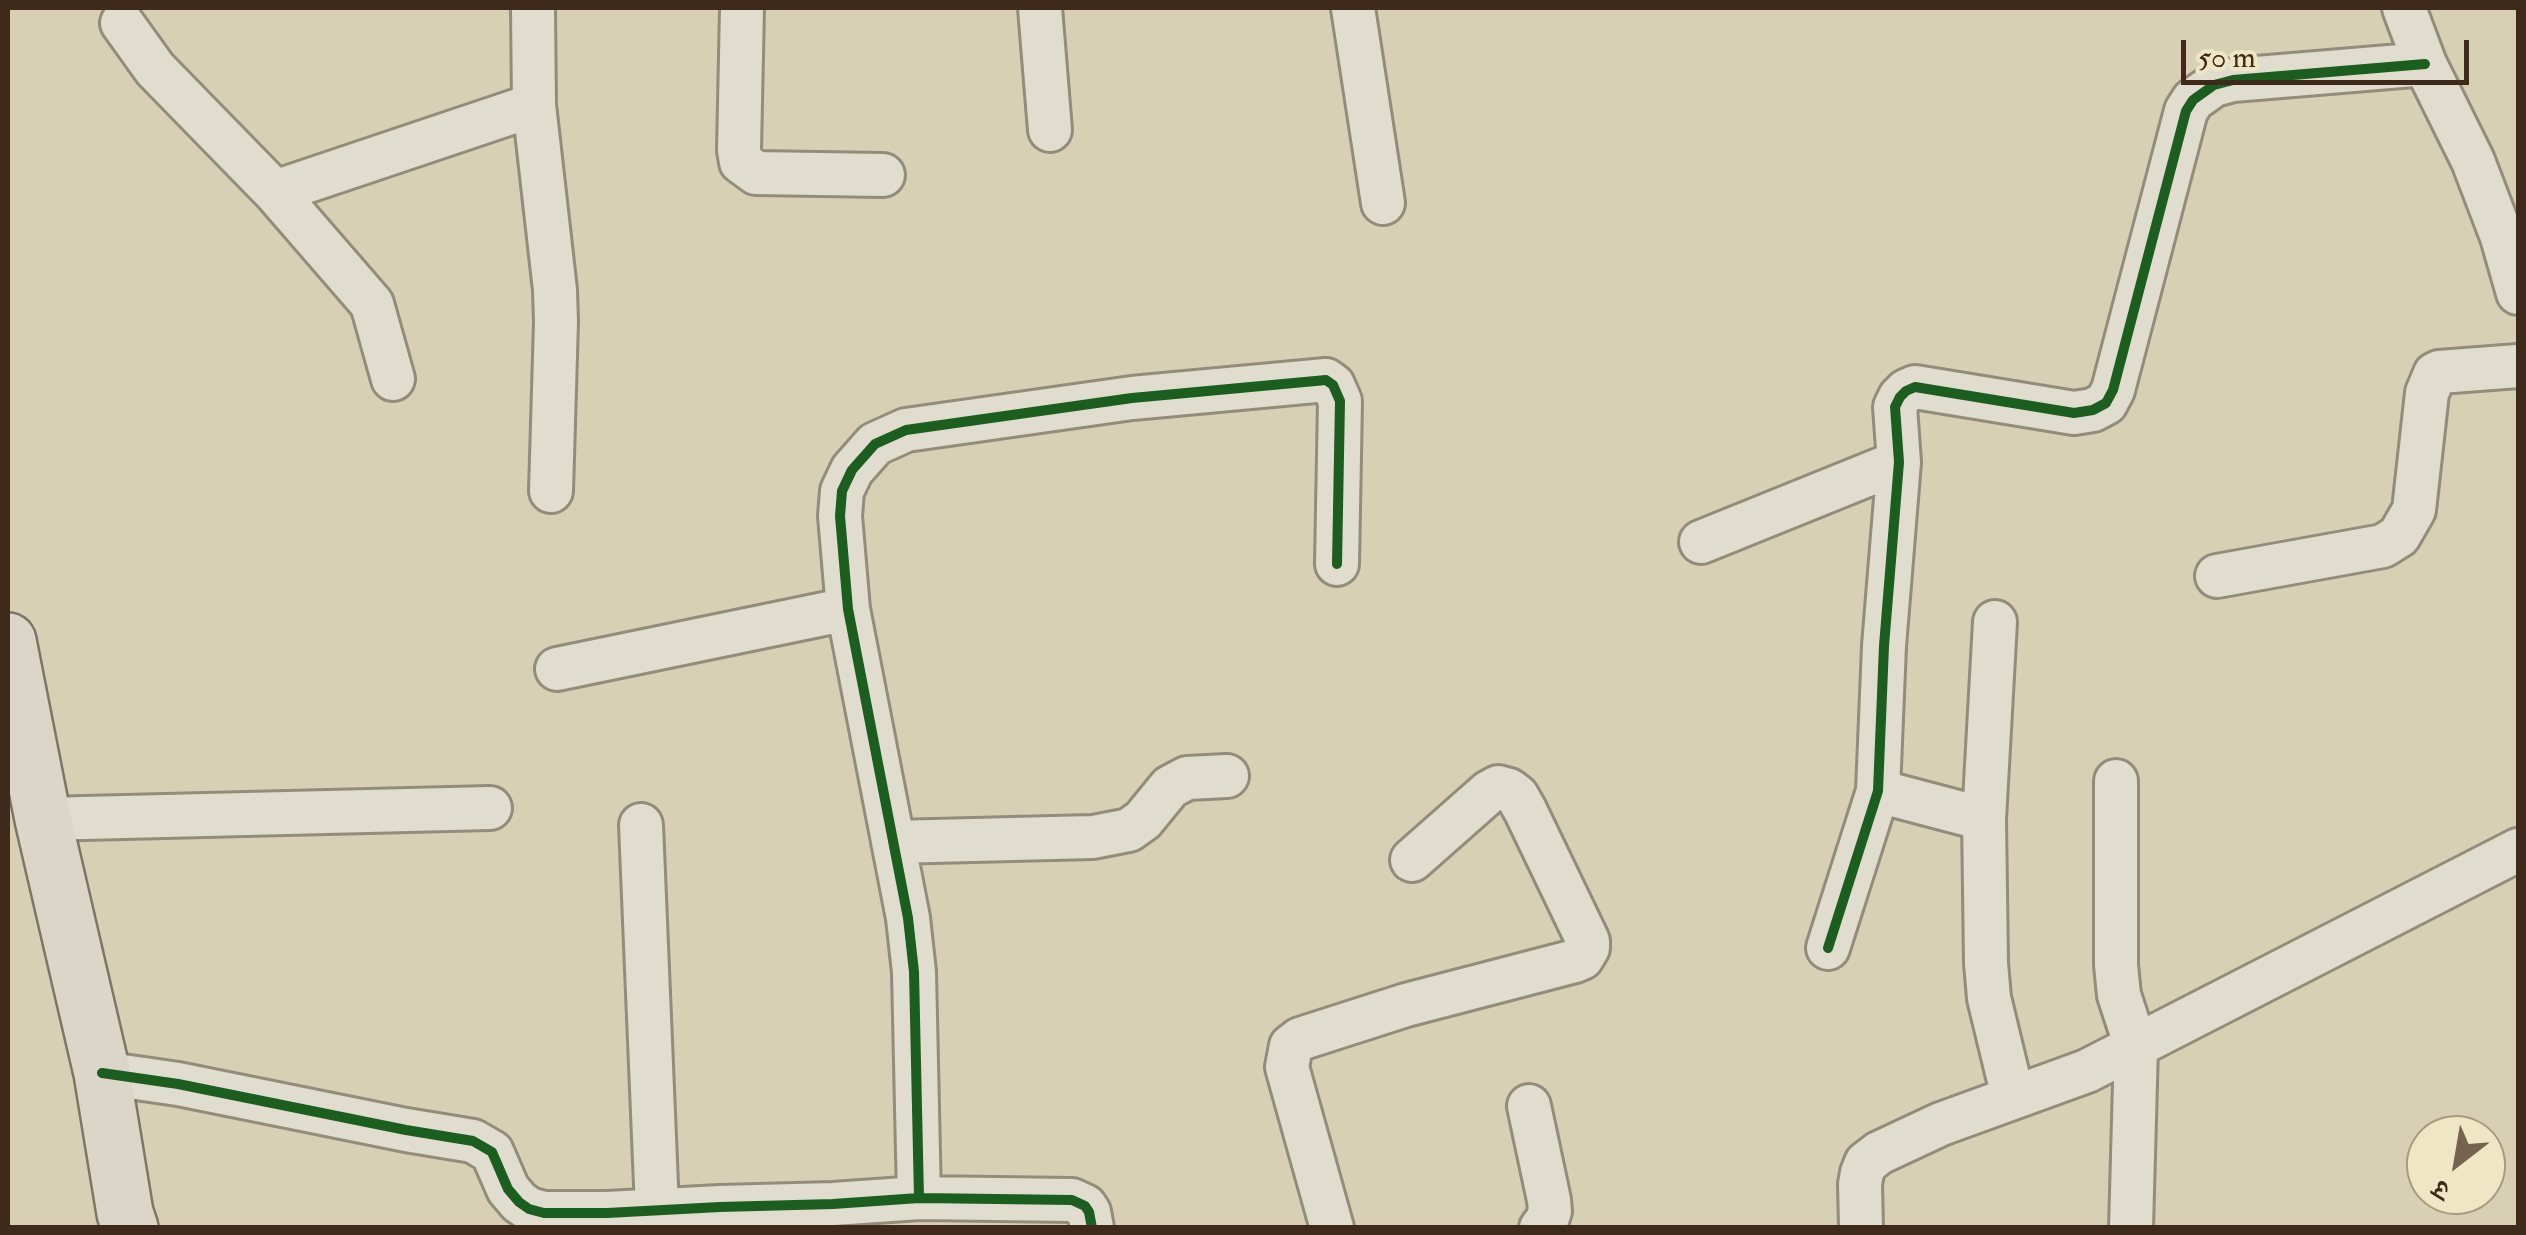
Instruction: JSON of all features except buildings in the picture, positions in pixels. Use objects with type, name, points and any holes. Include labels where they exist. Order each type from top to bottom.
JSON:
[{"type":"main road","points":[[8,641],[43,819],[102,1074],[130,1228]]},
{"type":"street","points":[[533,8],[534,105],[556,306],[551,491]]},
{"type":"street","points":[[742,8],[742,162],[756,173],[883,174]]},
{"type":"street","points":[[1040,8],[1050,130]]},
{"type":"street","points":[[1353,8],[1383,202]]},
{"type":"street","points":[[2404,8],[2424,64],[2473,161],[2518,293]]},
{"type":"street","points":[[122,22],[155,69],[275,192],[372,304],[394,379]]},
{"type":"street","points":[[1828,948],[1878,791],[1888,586],[1899,462],[1895,407],[1906,390],[1915,387],[2074,413],[2093,410],[2106,402],[2113,390],[2186,111],[2194,100],[2214,85],[2233,80],[2424,64]]},
{"type":"street","points":[[275,192],[534,105]]},
{"type":"street","points":[[2217,576],[2383,546],[2399,536],[2414,510],[2428,393],[2435,374],[2518,366]]},
{"type":"street","points":[[919,1198],[914,972],[908,918],[848,609],[840,516],[842,491],[852,470],[875,444],[906,430],[1132,398],[1326,380],[1340,400],[1337,564]]},
{"type":"street","points":[[1701,542],[1899,462]]},
{"type":"street","points":[[557,669],[848,609]]},
{"type":"street","points":[[1995,622],[1984,819],[1986,963],[1989,998],[2013,1097]]},
{"type":"street","points":[[893,842],[1112,834],[1129,830],[1143,820],[1170,787],[1187,778],[1227,776]]},
{"type":"street","points":[[2116,781],[2116,966],[2120,995],[2136,1047],[2131,1228]]},
{"type":"street","points":[[1332,1228],[1287,1067],[1290,1046],[1300,1039],[1406,1005],[1575,961],[1588,948],[1588,940],[1525,810],[1508,790],[1498,787],[1488,792],[1412,860]]},
{"type":"street","points":[[1878,791],[1984,819]]},
{"type":"street","points":[[43,819],[490,808]]},
{"type":"street","points":[[641,825],[657,1210]]},
{"type":"street","points":[[1861,1228],[1862,1173],[1879,1152],[1941,1124],[2087,1071],[2518,850]]},
{"type":"street","points":[[102,1074],[178,1084],[473,1141],[492,1152],[508,1189],[519,1202],[544,1213],[919,1198],[1072,1200],[1085,1206],[1092,1228]]},
{"type":"street","points":[[1529,1106],[1550,1200],[1547,1220],[1541,1228]]},
{"type":"cycle path","points":[[1828,948],[1878,791],[1884,646],[1899,462],[1895,407],[1900,397],[1915,387],[2074,413],[2106,403],[2113,390],[2186,111],[2193,100],[2214,85],[2233,80],[2425,64]]},
{"type":"cycle path","points":[[919,1198],[914,972],[908,918],[848,609],[840,516],[842,491],[852,470],[875,444],[906,430],[1132,398],[1326,380],[1333,385],[1340,401],[1337,564]]},
{"type":"cycle path","points":[[102,1073],[473,1141],[492,1152],[508,1189],[519,1202],[544,1213],[919,1198],[1072,1200],[1085,1206],[1092,1228]]}]
